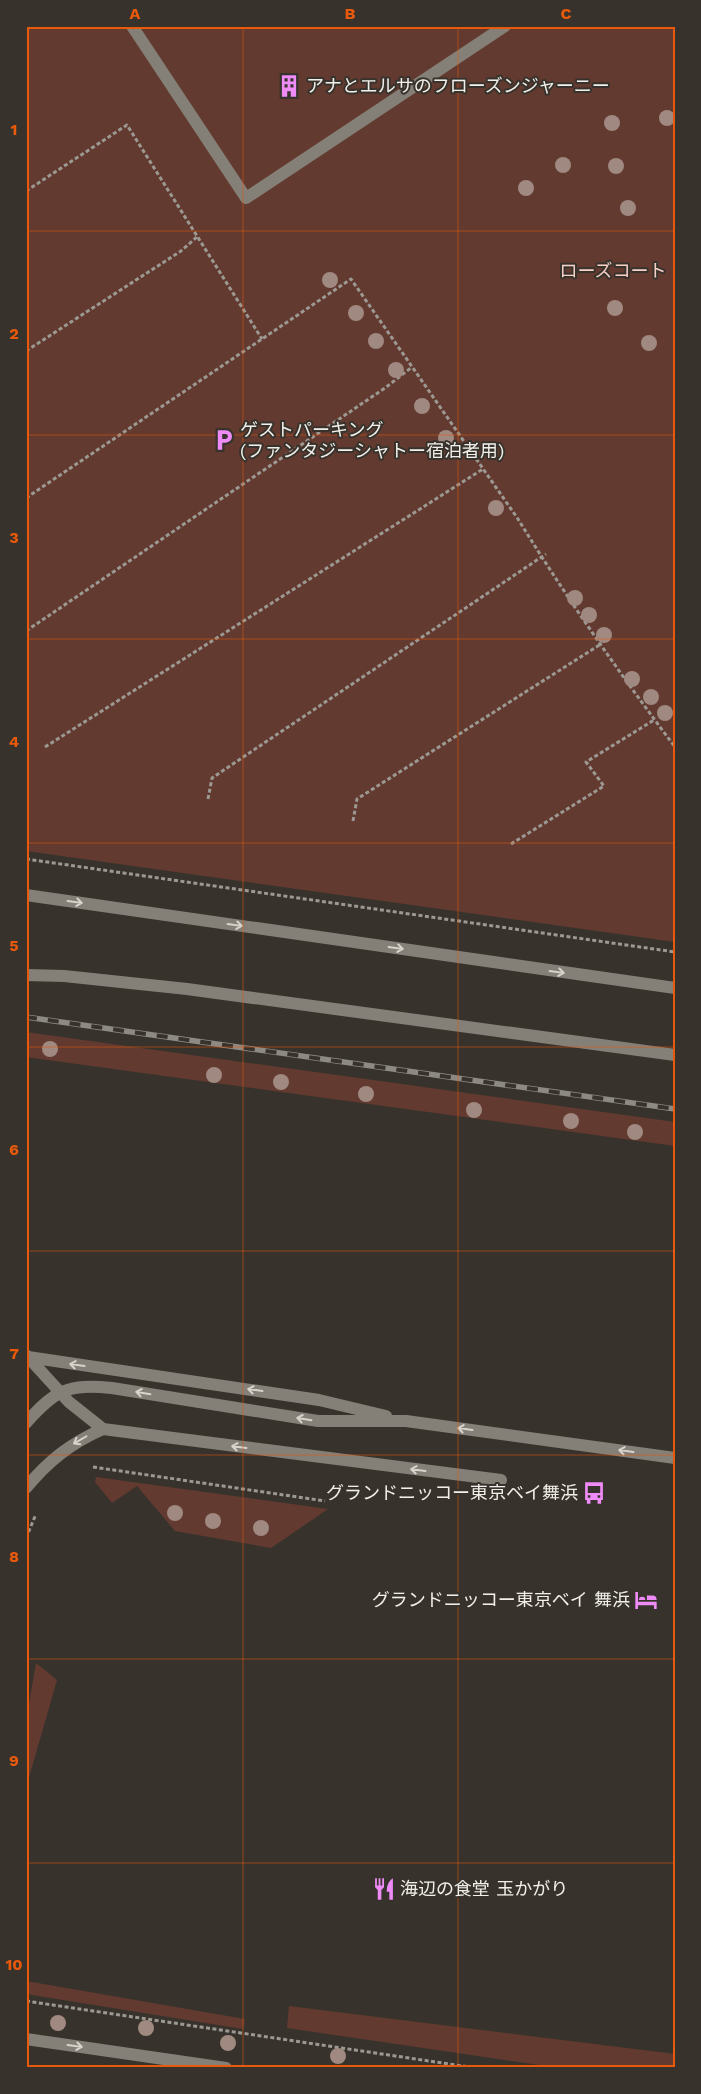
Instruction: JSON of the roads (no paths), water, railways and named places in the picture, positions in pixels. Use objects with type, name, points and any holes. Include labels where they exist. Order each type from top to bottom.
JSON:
[{"type":"street","points":[[132,26],[246,198],[505,26]]},
{"type":"street","points":[[26,896],[675,988]]},
{"type":"street","points":[[26,976],[64,976],[187,989],[675,1055]]},
{"type":"street","points":[[27,1356],[84,1416],[103,1429],[501,1480]]},
{"type":"street","points":[[27,1356],[319,1400],[406,1421],[675,1458]]},
{"type":"street","points":[[26,1423],[40,1407],[61,1392],[82,1385],[318,1422],[406,1421]]},
{"type":"street","points":[[26,1488],[46,1464],[80,1439],[103,1429]]},
{"type":"street","points":[[26,2039],[226,2068]]},
{"type":"railway","points":[[26,1017],[675,1109]]},
{"type":"place","name":"アナとエルサのフローズンジャーニー","points":[[289,86]]},
{"type":"place","name":"ゲストパーキング (ファンタジーシャトー宿泊者用)","points":[[224,440]]},
{"type":"place","name":"グランドニッコー東京ベイ舞浜","points":[[594,1493]]},
{"type":"place","name":"グランドニッコー東京ベイ 舞浜","points":[[646,1600]]},
{"type":"place","name":"海辺の食堂 玉かがり","points":[[384,1889]]},
{"type":"park label","name":"ローズコート","points":[[613,271]]}]
